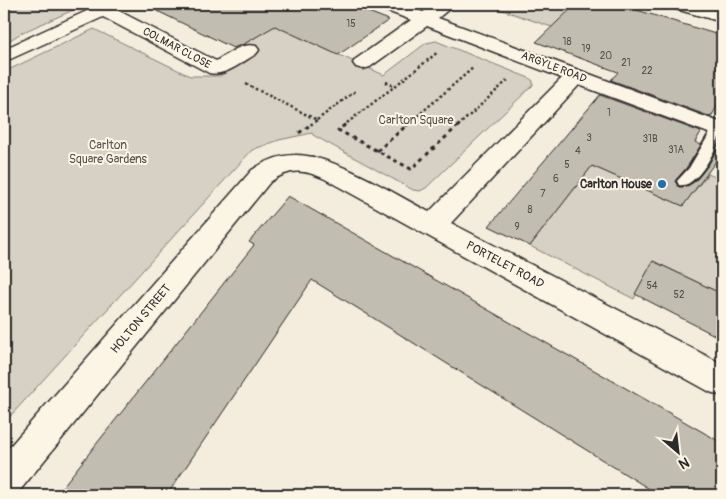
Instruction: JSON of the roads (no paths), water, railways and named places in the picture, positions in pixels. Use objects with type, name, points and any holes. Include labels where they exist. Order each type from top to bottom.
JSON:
[{"type":"street","name":"ARGYLE ROAD","points":[[385,4],[721,130]]},
{"type":"street","points":[[362,63],[446,4]]},
{"type":"street","points":[[678,4],[722,17]]},
{"type":"street","points":[[4,56],[110,7]]},
{"type":"street","name":"COLMAR CLOSE","points":[[110,7],[216,69],[249,50]]},
{"type":"street","points":[[432,226],[576,76]]},
{"type":"street","name":"PORTELET ROAD","points":[[283,163],[298,162],[322,168],[722,381]]},
{"type":"street","name":"HOLTON STREET","points":[[4,481],[261,176],[283,163]]},
{"type":"lane","points":[[684,181],[694,172],[721,130]]},
{"type":"place","name":"Carlton House","points":[[662,184]]},
{"type":"park label","name":"Carlton Square","points":[[416,120]]},
{"type":"park label","name":"Carlton Square Gardens","points":[[108,152]]}]
